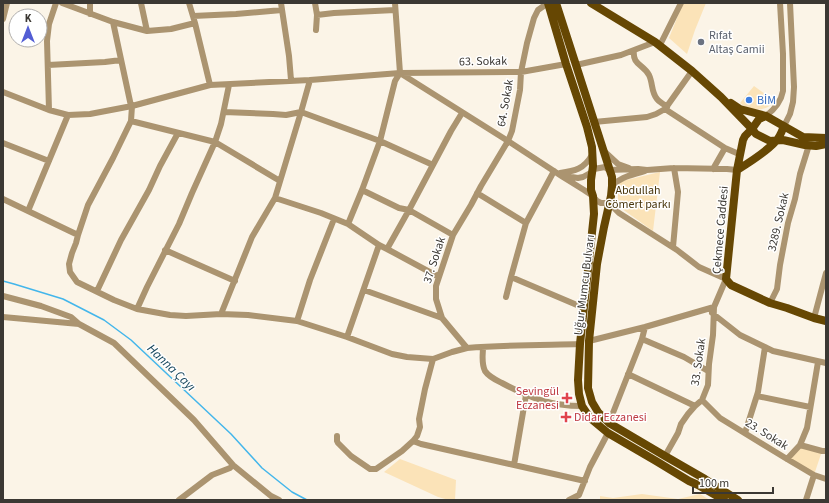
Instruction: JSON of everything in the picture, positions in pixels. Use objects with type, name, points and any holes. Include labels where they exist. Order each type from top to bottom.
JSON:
[{"type":"main road","name":"Uğur Mumcu Bulvarı","points":[[548,3],[587,127],[593,154],[591,190],[593,196],[594,214],[580,344],[578,380],[582,406],[590,418],[608,433],[724,500]]},
{"type":"main road","name":"Uğur Mumcu Bulvarı","points":[[556,3],[612,177],[612,186],[597,264],[589,341],[588,383],[592,402],[598,412],[610,423],[706,479],[738,500]]},
{"type":"main road","points":[[560,13],[564,3]]},
{"type":"main road","points":[[591,3],[657,43],[692,70],[721,97],[756,134],[770,141],[783,140],[809,146],[826,144]]},
{"type":"main road","points":[[721,97],[740,109],[766,116],[803,137],[826,138]]},
{"type":"main road","name":"Çekmece Caddesi","points":[[766,116],[760,120],[745,136],[739,154],[726,279],[731,284],[770,303],[826,321]]},
{"type":"main road","name":"Çekmece Caddesi","points":[[737,170],[766,150],[777,140],[784,126]]},
{"type":"street","points":[[3,19],[7,3]]},
{"type":"street","points":[[50,110],[47,41],[56,3]]},
{"type":"street","points":[[62,3],[113,22],[147,31],[171,29],[195,23]]},
{"type":"street","points":[[90,3],[90,14]]},
{"type":"street","points":[[141,3],[147,31]]},
{"type":"street","points":[[189,3],[210,85]]},
{"type":"street","points":[[281,3],[290,56],[291,80]]},
{"type":"street","points":[[315,3],[317,15],[316,30]]},
{"type":"street","name":"64. Sokak","points":[[508,141],[512,131],[520,90],[521,72],[534,18],[538,10],[548,3]]},
{"type":"street","points":[[576,65],[621,55],[657,43],[681,3]]},
{"type":"street","points":[[766,116],[775,109],[783,91],[783,54],[780,3]]},
{"type":"street","points":[[784,126],[790,114],[793,102],[794,86],[790,3]]},
{"type":"street","points":[[317,15],[395,6],[400,73],[395,81],[380,141],[348,224]]},
{"type":"street","points":[[193,16],[282,10]]},
{"type":"street","points":[[113,22],[132,106],[131,121],[88,205],[72,253],[69,264],[70,272],[78,282],[114,300],[137,309],[170,315],[248,315],[297,321],[347,337],[392,354],[407,357],[433,359],[467,348],[483,346],[580,344]]},
{"type":"street","points":[[634,50],[634,59],[649,76],[653,92],[657,100],[666,108],[725,148],[739,154]]},
{"type":"street","points":[[48,65],[121,60]]},
{"type":"street","name":"63. Sokak","points":[[3,92],[50,110],[68,115],[90,114],[132,106],[210,85],[310,80],[400,73],[521,72],[566,64]]},
{"type":"street","points":[[594,122],[647,117],[656,114],[666,108],[692,70]]},
{"type":"street","points":[[400,73],[557,172],[593,196],[597,202],[609,203],[619,213],[673,248],[699,267],[726,279],[714,310]]},
{"type":"street","points":[[221,314],[252,237],[275,198],[310,80]]},
{"type":"street","points":[[137,309],[147,286],[179,224],[215,142],[224,112],[229,85]]},
{"type":"street","points":[[224,112],[286,115],[301,112],[380,141],[433,165]]},
{"type":"street","points":[[387,249],[462,113]]},
{"type":"street","points":[[28,211],[68,115]]},
{"type":"street","points":[[131,121],[215,142],[280,182]]},
{"type":"street","points":[[97,291],[121,240],[149,190],[178,133]]},
{"type":"street","name":"37. Sokak","points":[[467,348],[442,318],[435,292],[453,235],[508,141]]},
{"type":"street","points":[[3,143],[49,161]]},
{"type":"street","name":"3289. Sokak","points":[[770,303],[777,289],[787,230],[800,174],[809,146]]},
{"type":"street","points":[[602,148],[618,164],[632,169]]},
{"type":"street","points":[[713,169],[725,148]]},
{"type":"street","points":[[557,172],[576,170],[580,168],[593,154]]},
{"type":"street","points":[[557,172],[578,178],[586,176],[594,169],[604,167],[609,170],[674,168],[737,170]]},
{"type":"street","points":[[673,248],[678,192],[674,168]]},
{"type":"street","points":[[612,186],[620,179],[647,170]]},
{"type":"street","points":[[506,297],[526,223],[557,172]]},
{"type":"street","points":[[362,190],[399,208],[409,210],[453,235]]},
{"type":"street","points":[[477,193],[526,223]]},
{"type":"street","points":[[275,198],[321,213],[348,224],[379,245],[439,277]]},
{"type":"street","points":[[3,199],[78,235]]},
{"type":"street","points":[[297,321],[310,280],[334,219]]},
{"type":"street","points":[[347,337],[379,245]]},
{"type":"street","points":[[165,250],[235,281]]},
{"type":"street","points":[[814,318],[826,276]]},
{"type":"street","points":[[511,277],[584,308]]},
{"type":"street","points":[[364,290],[442,318]]},
{"type":"street","points":[[3,296],[71,317],[79,324],[114,343],[194,420],[233,465],[271,496],[279,500]]},
{"type":"street","points":[[589,341],[703,310],[714,310],[740,335],[773,351],[826,363]]},
{"type":"street","name":"33. Sokak","points":[[665,456],[678,434],[681,424],[695,406],[702,400],[708,385],[714,310]]},
{"type":"street","points":[[3,318],[79,324]]},
{"type":"street","points":[[610,423],[642,339],[645,327]]},
{"type":"street","points":[[642,339],[678,354],[708,371]]},
{"type":"street","points":[[483,346],[482,362],[489,376],[526,395],[547,403],[582,406]]},
{"type":"street","points":[[745,433],[756,396],[765,347]]},
{"type":"street","points":[[337,436],[338,443],[351,456],[370,469],[376,469],[402,451],[417,436],[420,427],[419,419],[425,389],[433,359]]},
{"type":"street","points":[[788,459],[800,445],[807,428],[818,362]]},
{"type":"street","points":[[628,374],[695,406]]},
{"type":"street","points":[[514,465],[526,395]]},
{"type":"street","points":[[756,396],[810,407]]},
{"type":"street","name":"23. Sokak","points":[[702,400],[720,418],[814,474],[826,479]]},
{"type":"street","points":[[569,500],[580,496],[590,467],[608,433]]},
{"type":"street","points":[[413,441],[585,481]]},
{"type":"street","points":[[800,445],[822,452],[826,451]]},
{"type":"street","points":[[179,500],[212,475],[230,468],[233,465]]},
{"type":"street","points":[[806,500],[814,474]]},
{"type":"green space","points":[[683,3],[706,3],[687,54],[669,38]]},
{"type":"green space","points":[[754,86],[775,101],[772,105],[758,110],[749,108],[740,103]]},
{"type":"green space","name":"Abdullah Cömert parkı","points":[[660,172],[653,231],[618,206],[618,182]]},
{"type":"green space","points":[[800,445],[822,451],[814,475],[787,459]]},
{"type":"green space","points":[[400,459],[456,480],[455,500],[438,497],[384,472]]},
{"type":"green space","points":[[642,494],[678,499],[700,494],[710,500],[600,500],[600,496],[613,498]]},
{"type":"waterway","name":"Hanna Çayı","points":[[3,281],[63,299],[104,320],[131,340],[231,434],[262,468],[292,492],[307,500]]},
{"type":"place","name":"Rıfat Altaş Camii","points":[[701,42]]},
{"type":"place","name":"BİM","points":[[749,100]]},
{"type":"place","name":"Sevingül Eczanesi","points":[[567,398]]},
{"type":"place","name":"Didar Eczanesi","points":[[566,417]]}]
